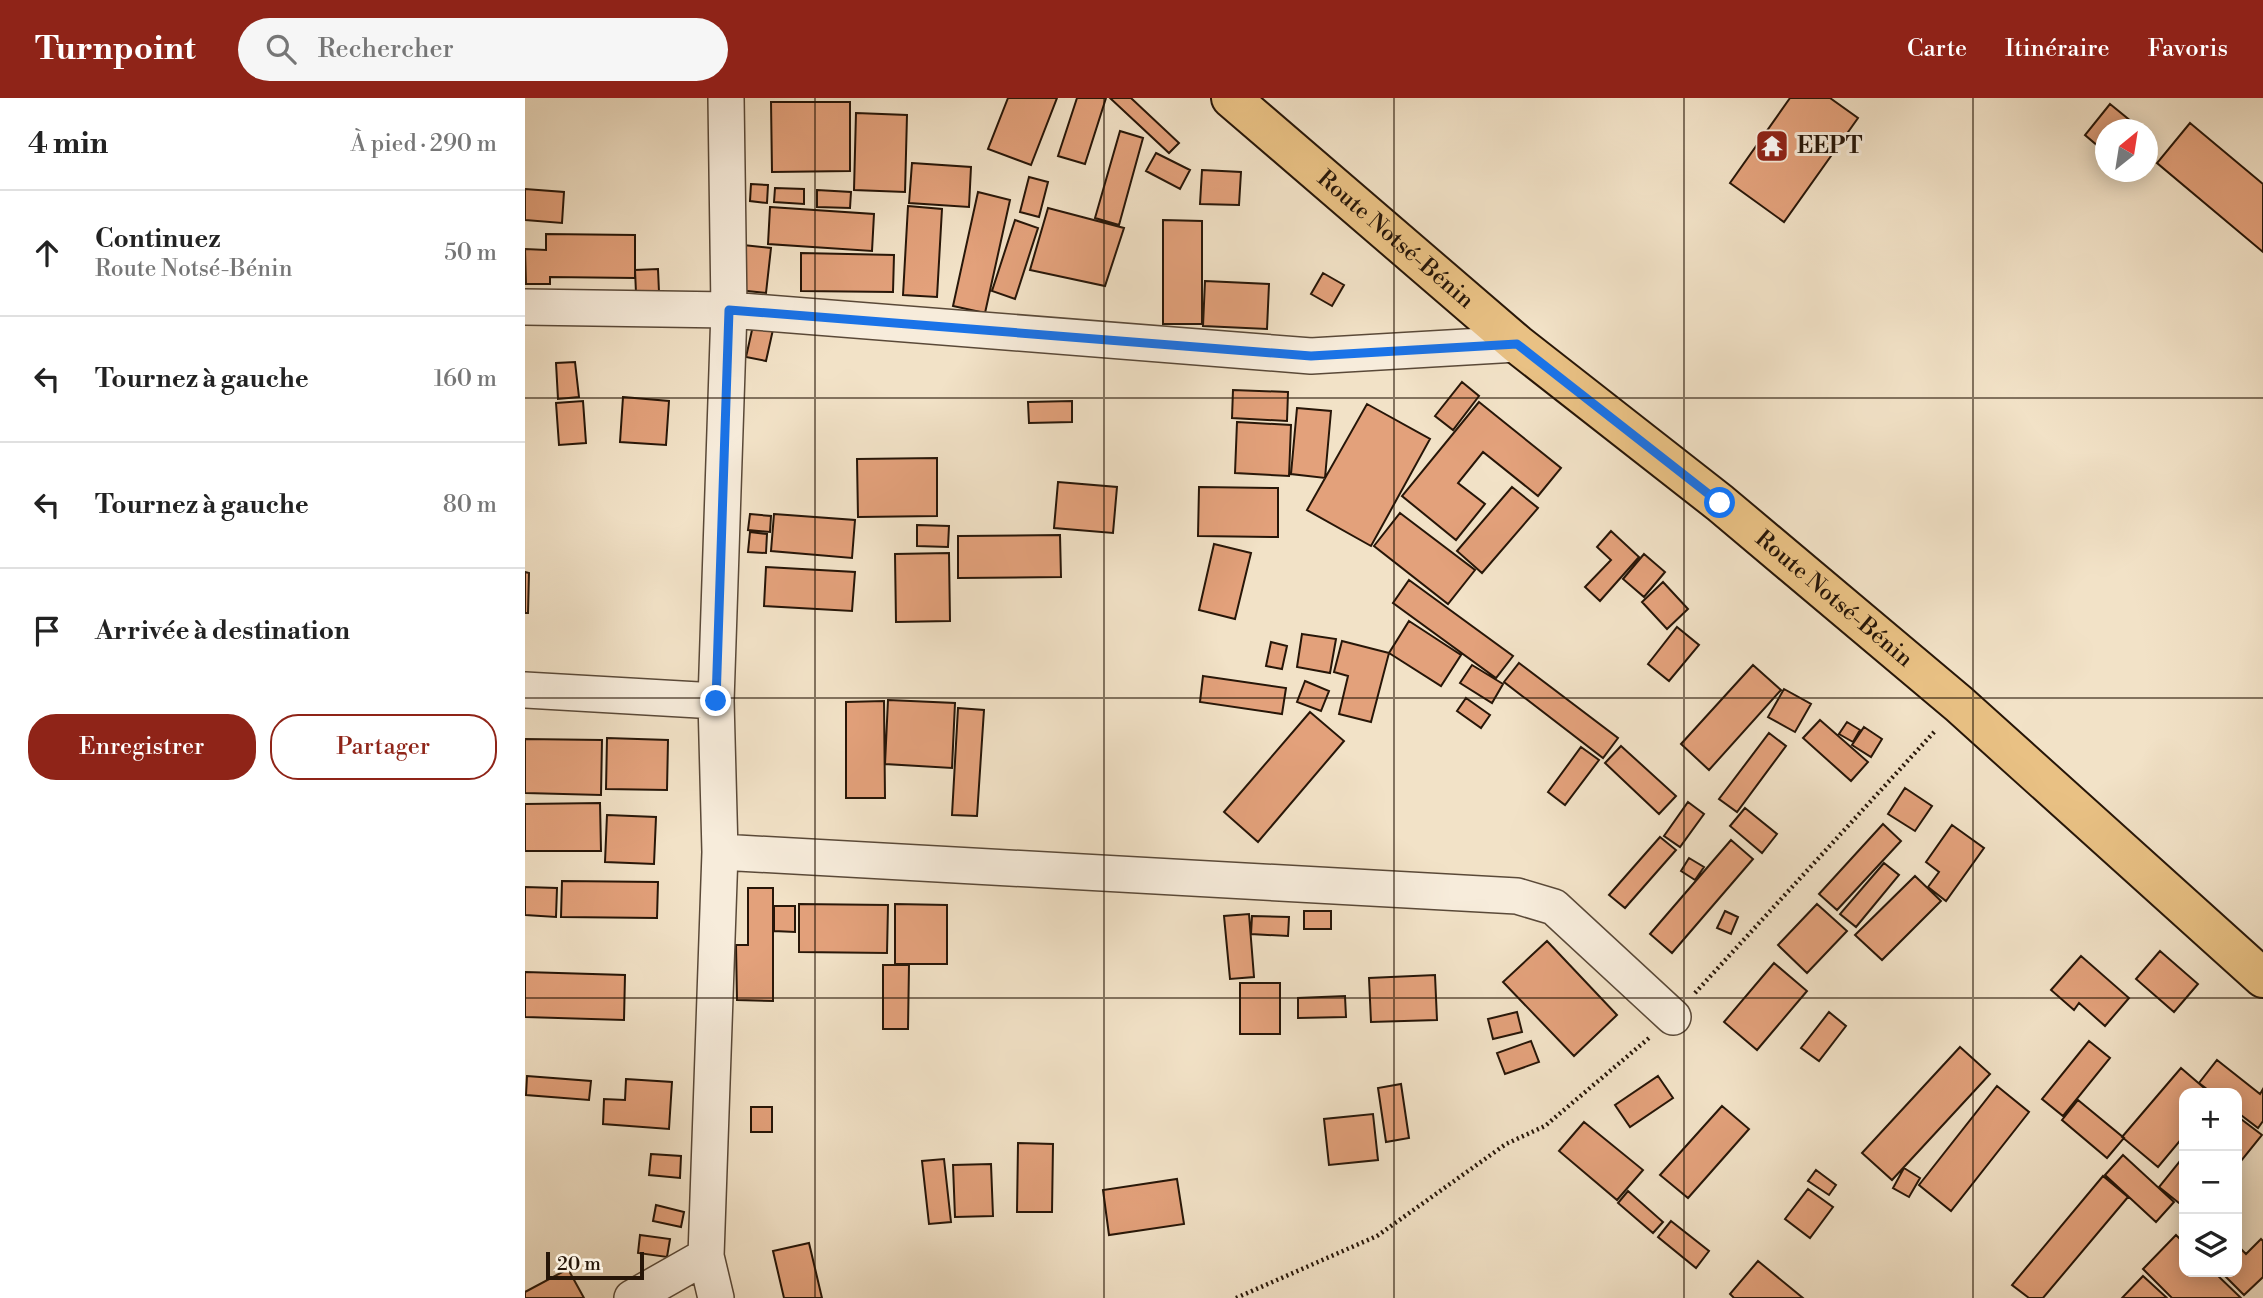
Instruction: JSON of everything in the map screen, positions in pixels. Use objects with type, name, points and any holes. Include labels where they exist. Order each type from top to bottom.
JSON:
[{"type":"main road","name":"Route Notsé-Bénin","points":[[1231,98],[1517,344],[1720,503],[1959,704],[2263,978]]},
{"type":"street","points":[[716,1298],[706,1256],[720,852],[716,701],[729,310],[726,98]]},
{"type":"street","points":[[525,307],[729,310],[1311,356],[1517,344]]},
{"type":"street","points":[[525,690],[716,701]]},
{"type":"street","points":[[720,852],[1517,896],[1554,907],[1673,1017]]},
{"type":"street","points":[[632,1298],[706,1256]]},
{"type":"path","points":[[1236,1298],[1377,1236],[1506,1144],[1545,1126],[1673,1017],[1959,704]]},
{"type":"building","points":[[1008,98],[1057,98],[1031,165],[988,149]]},
{"type":"building","points":[[1077,98],[1106,98],[1085,164],[1058,156]]},
{"type":"building","points":[[1110,98],[1131,98],[1179,143],[1169,153]]},
{"type":"building","points":[[1790,98],[1830,98],[1858,118],[1784,222],[1730,183]]},
{"type":"building","points":[[771,102],[850,102],[850,171],[772,172]]},
{"type":"building","points":[[2110,104],[2128,119],[2098,119]]},
{"type":"building","points":[[856,113],[907,115],[905,192],[854,190]]},
{"type":"building","points":[[2095,123],[2095,144],[2085,135]]},
{"type":"building","points":[[2190,123],[2263,184],[2263,252],[2158,164]]},
{"type":"building","points":[[1120,131],[1143,138],[1119,225],[1095,218]]},
{"type":"building","points":[[1156,153],[1190,170],[1180,189],[1146,171]]},
{"type":"building","points":[[912,163],[971,167],[969,207],[909,203]]},
{"type":"building","points":[[1202,170],[1241,172],[1239,205],[1200,204]]},
{"type":"building","points":[[1029,177],[1048,182],[1039,217],[1020,212]]},
{"type":"building","points":[[751,184],[768,185],[767,203],[750,201]]},
{"type":"building","points":[[775,188],[804,189],[804,204],[774,202]]},
{"type":"building","points":[[525,189],[564,192],[562,223],[525,220]]},
{"type":"building","points":[[817,190],[851,192],[850,208],[817,207]]},
{"type":"building","points":[[978,192],[1010,200],[985,313],[953,306]]},
{"type":"building","points":[[908,206],[942,209],[937,297],[903,295]]},
{"type":"building","points":[[770,207],[874,214],[872,251],[768,244]]},
{"type":"building","points":[[1048,208],[1124,228],[1105,286],[1030,270]]},
{"type":"building","points":[[1015,220],[1038,228],[1015,299],[992,291]]},
{"type":"building","points":[[1163,220],[1202,221],[1202,324],[1163,324]]},
{"type":"building","points":[[546,234],[635,235],[635,278],[550,277],[550,284],[526,284],[525,249],[546,250]]},
{"type":"building","points":[[743,245],[771,248],[766,293],[738,290]]},
{"type":"building","points":[[801,253],[894,255],[893,292],[801,291]]},
{"type":"building","points":[[658,269],[659,292],[636,293],[635,270]]},
{"type":"building","points":[[1323,273],[1344,285],[1332,306],[1311,294]]},
{"type":"building","points":[[1205,281],[1269,284],[1267,329],[1203,326]]},
{"type":"building","points":[[754,321],[774,325],[766,361],[746,357]]},
{"type":"building","points":[[575,362],[579,397],[558,399],[556,363]]},
{"type":"building","points":[[1462,382],[1479,396],[1453,430],[1435,416]]},
{"type":"building","points":[[1233,390],[1288,392],[1287,421],[1232,418]]},
{"type":"building","points":[[623,397],[669,401],[666,445],[620,442]]},
{"type":"building","points":[[583,401],[586,443],[559,445],[556,403]]},
{"type":"building","points":[[1072,401],[1072,422],[1029,423],[1028,402]]},
{"type":"building","points":[[1479,402],[1561,468],[1538,496],[1483,452],[1458,483],[1485,504],[1456,540],[1402,496]]},
{"type":"building","points":[[1367,404],[1430,439],[1371,546],[1307,510]]},
{"type":"building","points":[[1297,408],[1331,411],[1325,478],[1291,474]]},
{"type":"building","points":[[1237,422],[1291,425],[1289,476],[1235,473]]},
{"type":"building","points":[[937,458],[937,516],[858,517],[857,459]]},
{"type":"building","points":[[1058,482],[1117,487],[1113,533],[1054,528]]},
{"type":"building","points":[[1199,487],[1278,488],[1278,537],[1198,536]]},
{"type":"building","points":[[1512,487],[1538,508],[1482,573],[1457,551]]},
{"type":"building","points":[[1400,513],[1475,570],[1448,604],[1374,546]]},
{"type":"building","points":[[750,514],[771,516],[770,532],[748,530]]},
{"type":"building","points":[[774,514],[855,520],[852,558],[771,551]]},
{"type":"building","points":[[917,525],[949,526],[948,547],[917,546]]},
{"type":"building","points":[[1611,531],[1639,557],[1600,601],[1585,587],[1611,560],[1597,547]]},
{"type":"building","points":[[750,532],[767,534],[766,553],[748,552]]},
{"type":"building","points":[[1060,535],[1061,577],[958,578],[958,536]]},
{"type":"building","points":[[1214,544],[1251,553],[1235,619],[1199,610]]},
{"type":"building","points":[[949,553],[950,621],[896,622],[895,554]]},
{"type":"building","points":[[1644,554],[1665,572],[1644,597],[1623,579]]},
{"type":"building","points":[[766,567],[855,572],[852,611],[764,606]]},
{"type":"building","points":[[525,572],[529,573],[528,613],[525,613]]},
{"type":"building","points":[[1409,580],[1513,656],[1496,678],[1393,603]]},
{"type":"building","points":[[1663,582],[1688,609],[1667,629],[1642,602]]},
{"type":"building","points":[[1409,621],[1461,655],[1441,686],[1389,653]]},
{"type":"building","points":[[1677,627],[1699,645],[1669,681],[1648,664]]},
{"type":"building","points":[[1302,634],[1336,639],[1330,673],[1297,667]]},
{"type":"building","points":[[1342,641],[1389,653],[1371,722],[1339,714],[1348,676],[1334,672]]},
{"type":"building","points":[[1271,642],[1287,646],[1282,669],[1266,666]]},
{"type":"building","points":[[1519,663],[1618,738],[1603,758],[1504,682]]},
{"type":"building","points":[[1472,665],[1503,684],[1492,703],[1460,683]]},
{"type":"building","points":[[1753,665],[1781,690],[1709,770],[1681,744]]},
{"type":"building","points":[[1203,676],[1286,688],[1282,714],[1200,702]]},
{"type":"building","points":[[1305,681],[1329,691],[1321,711],[1297,702]]},
{"type":"building","points":[[1784,689],[1811,704],[1795,732],[1768,717]]},
{"type":"building","points":[[1466,698],[1490,715],[1481,728],[1457,711]]},
{"type":"building","points":[[888,700],[955,703],[952,768],[885,764]]},
{"type":"building","points":[[884,701],[885,798],[846,798],[846,702]]},
{"type":"building","points":[[958,708],[984,710],[977,816],[952,815]]},
{"type":"building","points":[[1310,712],[1344,741],[1258,842],[1224,812]]},
{"type":"building","points":[[1820,720],[1868,762],[1851,781],[1803,738]]},
{"type":"building","points":[[1847,722],[1860,730],[1853,742],[1839,734]]},
{"type":"building","points":[[1864,727],[1882,739],[1871,757],[1852,745]]},
{"type":"building","points":[[1769,733],[1786,746],[1737,812],[1719,799]]},
{"type":"building","points":[[607,738],[668,740],[667,790],[606,789]]},
{"type":"building","points":[[525,739],[602,740],[601,795],[525,793]]},
{"type":"building","points":[[1621,746],[1676,796],[1659,814],[1605,763]]},
{"type":"building","points":[[1581,747],[1599,760],[1565,805],[1548,792]]},
{"type":"building","points":[[1905,788],[1932,806],[1915,831],[1888,814]]},
{"type":"building","points":[[1688,802],[1704,814],[1680,847],[1664,836]]},
{"type":"building","points":[[600,803],[601,851],[525,851],[525,804]]},
{"type":"building","points":[[1745,808],[1777,834],[1762,853],[1730,826]]},
{"type":"building","points":[[607,815],[656,817],[654,864],[605,862]]},
{"type":"building","points":[[1883,824],[1901,841],[1837,910],[1819,894]]},
{"type":"building","points":[[1952,825],[1984,848],[1946,901],[1928,887],[1939,872],[1926,862]]},
{"type":"building","points":[[1660,837],[1676,850],[1625,908],[1609,895]]},
{"type":"building","points":[[1731,840],[1753,859],[1672,953],[1650,934]]},
{"type":"building","points":[[1689,858],[1704,867],[1695,880],[1681,871]]},
{"type":"building","points":[[1884,863],[1899,875],[1856,927],[1840,914]]},
{"type":"building","points":[[1915,876],[1941,901],[1882,960],[1855,935]]},
{"type":"building","points":[[562,881],[658,882],[657,918],[561,917]]},
{"type":"building","points":[[525,887],[557,888],[556,917],[525,915]]},
{"type":"building","points":[[748,888],[773,888],[773,1001],[737,1000],[736,945],[748,945]]},
{"type":"building","points":[[799,904],[888,905],[887,953],[799,952]]},
{"type":"building","points":[[895,904],[947,905],[947,964],[895,964]]},
{"type":"building","points":[[1817,904],[1847,931],[1807,973],[1778,945]]},
{"type":"building","points":[[774,906],[795,906],[795,932],[774,931]]},
{"type":"building","points":[[1304,911],[1331,911],[1331,929],[1304,929]]},
{"type":"building","points":[[1725,911],[1738,917],[1731,934],[1717,928]]},
{"type":"building","points":[[1249,914],[1254,977],[1230,979],[1224,916]]},
{"type":"building","points":[[1252,916],[1289,917],[1288,936],[1251,934]]},
{"type":"building","points":[[1547,941],[1617,1015],[1574,1056],[1503,982]]},
{"type":"building","points":[[2160,951],[2198,984],[2174,1012],[2136,979]]},
{"type":"building","points":[[2081,956],[2129,998],[2105,1026],[2079,1003],[2074,1010],[2051,990]]},
{"type":"building","points":[[1774,963],[1807,991],[1757,1050],[1724,1022]]},
{"type":"building","points":[[883,965],[909,965],[908,1029],[883,1029]]},
{"type":"building","points":[[525,972],[625,975],[624,1020],[525,1017]]},
{"type":"building","points":[[1435,975],[1437,1020],[1371,1022],[1369,978]]},
{"type":"building","points":[[1240,983],[1280,983],[1280,1034],[1240,1034]]},
{"type":"building","points":[[1345,996],[1346,1017],[1298,1018],[1298,998]]},
{"type":"building","points":[[1517,1012],[1522,1032],[1493,1039],[1488,1019]]},
{"type":"building","points":[[1829,1012],[1846,1026],[1819,1061],[1801,1048]]},
{"type":"building","points":[[1531,1041],[1539,1062],[1505,1074],[1497,1053]]},
{"type":"building","points":[[2089,1041],[2110,1058],[2063,1116],[2042,1099]]},
{"type":"building","points":[[1960,1047],[1990,1074],[1892,1180],[1862,1153]]},
{"type":"building","points":[[2217,1060],[2260,1094],[2263,1089],[2263,1121],[2258,1128],[2242,1116],[2242,1088],[2206,1088],[2199,1083]]},
{"type":"building","points":[[2181,1068],[2204,1088],[2179,1088],[2179,1142],[2158,1167],[2122,1137]]},
{"type":"building","points":[[527,1076],[591,1081],[589,1100],[526,1095]]},
{"type":"building","points":[[1658,1076],[1673,1098],[1630,1127],[1615,1105]]},
{"type":"building","points":[[626,1079],[672,1082],[669,1129],[603,1124],[604,1099],[625,1100]]},
{"type":"building","points":[[1401,1084],[1409,1138],[1386,1142],[1378,1088]]},
{"type":"building","points":[[1997,1086],[2029,1112],[1951,1211],[1919,1185]]},
{"type":"building","points":[[2078,1100],[2124,1138],[2107,1158],[2062,1120]]},
{"type":"building","points":[[1722,1106],[1749,1129],[1688,1198],[1660,1175]]},
{"type":"building","points":[[751,1107],[772,1107],[772,1132],[751,1132]]},
{"type":"building","points":[[1373,1114],[1378,1160],[1329,1165],[1324,1119]]},
{"type":"building","points":[[2242,1120],[2262,1135],[2242,1160]]},
{"type":"building","points":[[1584,1122],[1643,1170],[1617,1200],[1559,1151]]},
{"type":"building","points":[[1018,1143],[1053,1144],[1052,1212],[1017,1212]]},
{"type":"building","points":[[651,1154],[681,1156],[680,1178],[649,1175]]},
{"type":"building","points":[[2123,1155],[2174,1202],[2156,1222],[2105,1175]]},
{"type":"building","points":[[944,1159],[951,1222],[929,1224],[922,1161]]},
{"type":"building","points":[[2179,1162],[2179,1203],[2159,1187]]},
{"type":"building","points":[[991,1164],[993,1216],[955,1217],[953,1165]]},
{"type":"building","points":[[1904,1168],[1920,1178],[1909,1197],[1893,1188]]},
{"type":"building","points":[[1816,1170],[1836,1185],[1829,1195],[1808,1181]]},
{"type":"building","points":[[2103,1176],[2128,1197],[2043,1298],[2029,1298],[2012,1285]]},
{"type":"building","points":[[1177,1179],[1184,1224],[1109,1235],[1103,1190]]},
{"type":"building","points":[[1808,1189],[1833,1207],[1810,1238],[1785,1219]]},
{"type":"building","points":[[1628,1191],[1663,1222],[1653,1233],[1618,1203]]},
{"type":"building","points":[[656,1205],[684,1212],[681,1227],[653,1221]]},
{"type":"building","points":[[1671,1221],[1709,1251],[1696,1268],[1658,1237]]},
{"type":"building","points":[[640,1235],[670,1239],[667,1257],[638,1253]]},
{"type":"building","points":[[2176,1235],[2179,1238],[2179,1277],[2219,1277],[2241,1298],[2172,1298],[2143,1269]]},
{"type":"building","points":[[2261,1239],[2263,1241],[2263,1277],[2244,1295],[2226,1277],[2242,1277],[2242,1250],[2246,1254]]},
{"type":"building","points":[[809,1243],[822,1298],[784,1298],[773,1251]]},
{"type":"building","points":[[1758,1261],[1803,1298],[1734,1298],[1730,1294]]},
{"type":"building","points":[[568,1269],[584,1298],[525,1298],[525,1292]]},
{"type":"building","points":[[2143,1276],[2167,1298],[2122,1298]]},
{"type":"place","name":"EEPT","points":[[1772,146]]},
{"type":"route","points":[[716,701],[729,310],[1311,356],[1517,344],[1720,503]]}]
